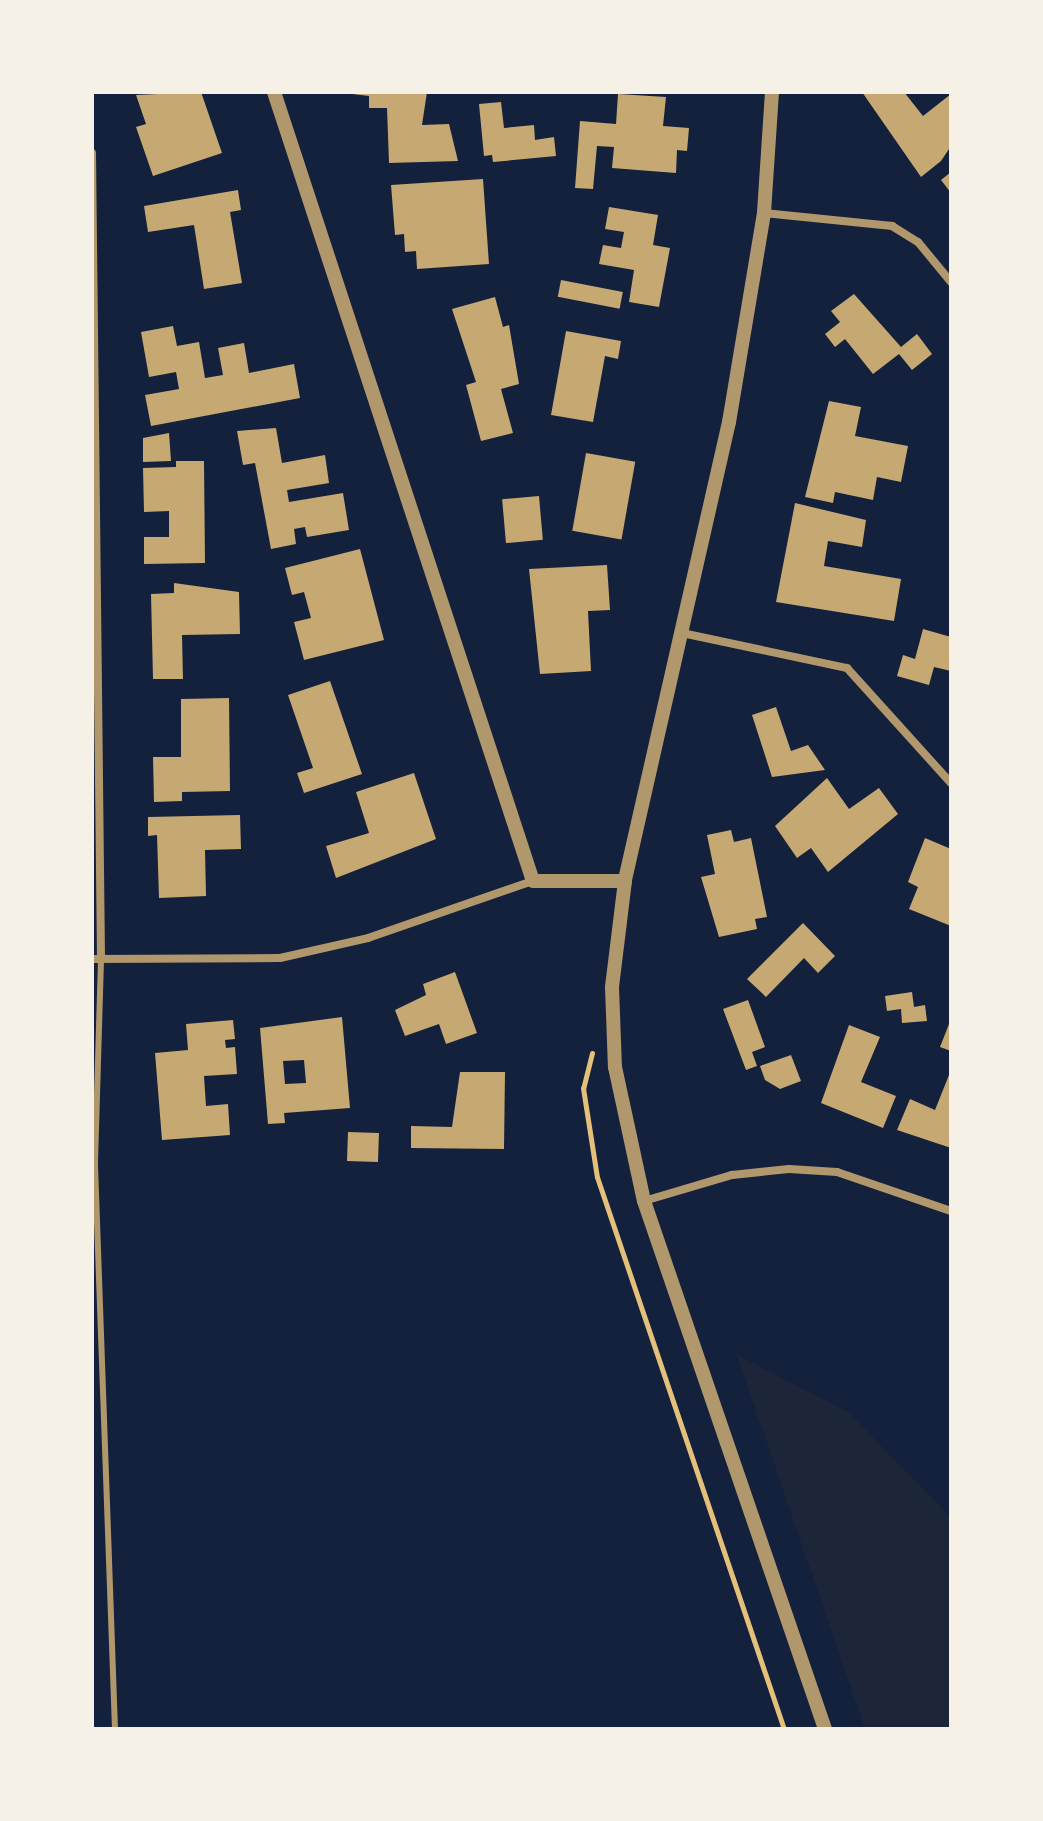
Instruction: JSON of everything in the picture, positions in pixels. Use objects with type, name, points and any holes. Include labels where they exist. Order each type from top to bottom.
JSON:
[{"type":"street","points":[[274,92],[533,881]]},
{"type":"street","points":[[772,92],[764,213],[682,633],[625,881],[612,987],[615,1067],[644,1201],[825,1729]]},
{"type":"street","points":[[92,153],[96,960],[292,956],[533,881],[625,881]]},
{"type":"street","points":[[764,213],[892,226],[918,242],[951,282]]},
{"type":"street","points":[[682,633],[847,668],[951,783]]},
{"type":"street","points":[[644,1201],[732,1175],[789,1169],[837,1172],[951,1211]]},
{"type":"lane","points":[[96,960],[95,1165],[115,1729]]},
{"type":"path","points":[[596,1039],[583,1088],[597,1177],[784,1729]]},
{"type":"shaded area","points":[[737,1355],[848,1412],[951,1518],[951,1729],[865,1729]]},
{"type":"building","points":[[201,92],[222,153],[153,176],[136,127],[146,124],[136,95]]},
{"type":"building","points":[[336,92],[427,92],[422,125],[449,124],[458,161],[389,163],[387,108],[369,108],[369,96]]},
{"type":"building","points":[[862,92],[904,92],[923,116],[951,94],[951,146],[941,161],[921,177]]},
{"type":"building","points":[[618,94],[666,97],[663,126],[689,128],[687,151],[677,150],[676,173],[612,168],[614,147],[597,146],[593,189],[575,188],[580,121],[616,124]]},
{"type":"building","points":[[501,102],[504,128],[534,125],[535,140],[554,137],[556,156],[493,162],[492,155],[484,156],[479,104]]},
{"type":"building","points":[[951,172],[951,193],[941,180]]},
{"type":"building","points":[[483,179],[489,264],[417,269],[416,251],[405,252],[404,234],[395,235],[391,185]]},
{"type":"building","points":[[238,190],[241,210],[230,212],[242,283],[204,289],[194,225],[148,232],[144,206]]},
{"type":"building","points":[[609,207],[658,215],[653,245],[670,248],[659,307],[629,302],[634,270],[599,264],[603,245],[621,248],[624,232],[605,229]]},
{"type":"building","points":[[561,280],[623,292],[620,309],[558,297]]},
{"type":"building","points":[[854,294],[901,347],[917,334],[932,354],[912,370],[899,354],[873,374],[845,339],[835,347],[825,334],[840,322],[831,311]]},
{"type":"building","points":[[495,297],[503,327],[509,325],[519,384],[501,389],[513,433],[481,441],[466,385],[476,382],[452,309]]},
{"type":"building","points":[[173,326],[177,346],[199,342],[205,378],[223,375],[218,348],[244,343],[249,373],[294,364],[300,398],[151,426],[145,395],[179,389],[176,372],[149,377],[141,332]]},
{"type":"building","points":[[566,331],[621,341],[618,359],[605,356],[593,422],[551,415]]},
{"type":"building","points":[[829,401],[861,407],[855,436],[908,446],[901,482],[877,477],[873,500],[835,492],[833,503],[805,497]]},
{"type":"building","points":[[276,428],[282,463],[325,455],[329,483],[287,490],[289,502],[343,493],[349,530],[307,537],[305,527],[294,529],[296,544],[271,549],[255,463],[243,465],[237,431]]},
{"type":"building","points":[[169,433],[171,461],[143,462],[143,438]]},
{"type":"building","points":[[586,453],[635,462],[622,539],[572,531]]},
{"type":"building","points":[[176,461],[204,461],[205,563],[144,564],[144,537],[169,537],[169,511],[144,512],[143,468],[176,467]]},
{"type":"building","points":[[539,496],[543,540],[506,543],[502,499]]},
{"type":"building","points":[[795,503],[866,520],[862,547],[828,541],[824,566],[901,579],[894,621],[776,602]]},
{"type":"building","points":[[360,549],[384,640],[304,660],[294,622],[311,618],[304,592],[292,595],[285,568]]},
{"type":"building","points":[[607,565],[610,610],[588,611],[591,671],[540,674],[529,569]]},
{"type":"building","points":[[174,583],[239,592],[240,634],[182,635],[183,679],[153,679],[151,594],[174,593]]},
{"type":"building","points":[[923,629],[951,637],[951,671],[934,667],[929,685],[897,676],[903,655],[915,659]]},
{"type":"building","points":[[330,681],[362,774],[304,793],[297,773],[313,768],[288,695]]},
{"type":"building","points":[[229,698],[230,791],[182,792],[182,801],[154,802],[153,757],[181,757],[181,699]]},
{"type":"building","points":[[776,707],[791,751],[808,745],[825,770],[772,777],[752,715]]},
{"type":"building","points":[[414,773],[436,839],[336,878],[326,846],[369,833],[356,792]]},
{"type":"building","points":[[827,778],[849,809],[879,788],[898,814],[828,872],[811,848],[797,858],[775,826]]},
{"type":"building","points":[[240,815],[241,849],[205,850],[206,896],[159,898],[157,835],[148,836],[148,817]]},
{"type":"building","points":[[731,830],[734,842],[751,838],[767,917],[755,919],[757,929],[719,937],[701,877],[715,874],[707,835]]},
{"type":"building","points":[[925,838],[951,849],[951,926],[909,909],[918,887],[908,882]]},
{"type":"building","points":[[803,923],[835,956],[818,973],[804,958],[766,997],[747,979]]},
{"type":"building","points":[[455,972],[477,1033],[446,1044],[439,1024],[405,1036],[395,1010],[426,995],[423,984]]},
{"type":"building","points":[[912,992],[914,1007],[925,1005],[927,1021],[902,1023],[901,1009],[887,1011],[885,996]]},
{"type":"building","points":[[748,1000],[765,1047],[752,1052],[757,1066],[746,1070],[723,1009]]},
{"type":"building","points":[[342,1017],[350,1108],[284,1113],[285,1123],[268,1124],[260,1028]],"holes":[[[304,1060],[306,1083],[285,1084],[283,1061]]]},
{"type":"building","points":[[951,1019],[951,1051],[940,1047]]},
{"type":"building","points":[[233,1020],[235,1039],[225,1040],[226,1048],[235,1047],[237,1074],[204,1076],[206,1106],[228,1104],[230,1135],[162,1140],[155,1053],[188,1050],[186,1024]]},
{"type":"building","points":[[849,1025],[880,1037],[861,1082],[896,1096],[883,1128],[821,1103]]},
{"type":"building","points":[[791,1055],[801,1081],[780,1089],[765,1080],[760,1066]]},
{"type":"building","points":[[951,1070],[951,1148],[897,1130],[910,1099],[935,1110]]},
{"type":"building","points":[[460,1072],[505,1072],[504,1149],[411,1148],[411,1126],[452,1127]]},
{"type":"building","points":[[348,1132],[379,1133],[378,1162],[347,1161]]}]
